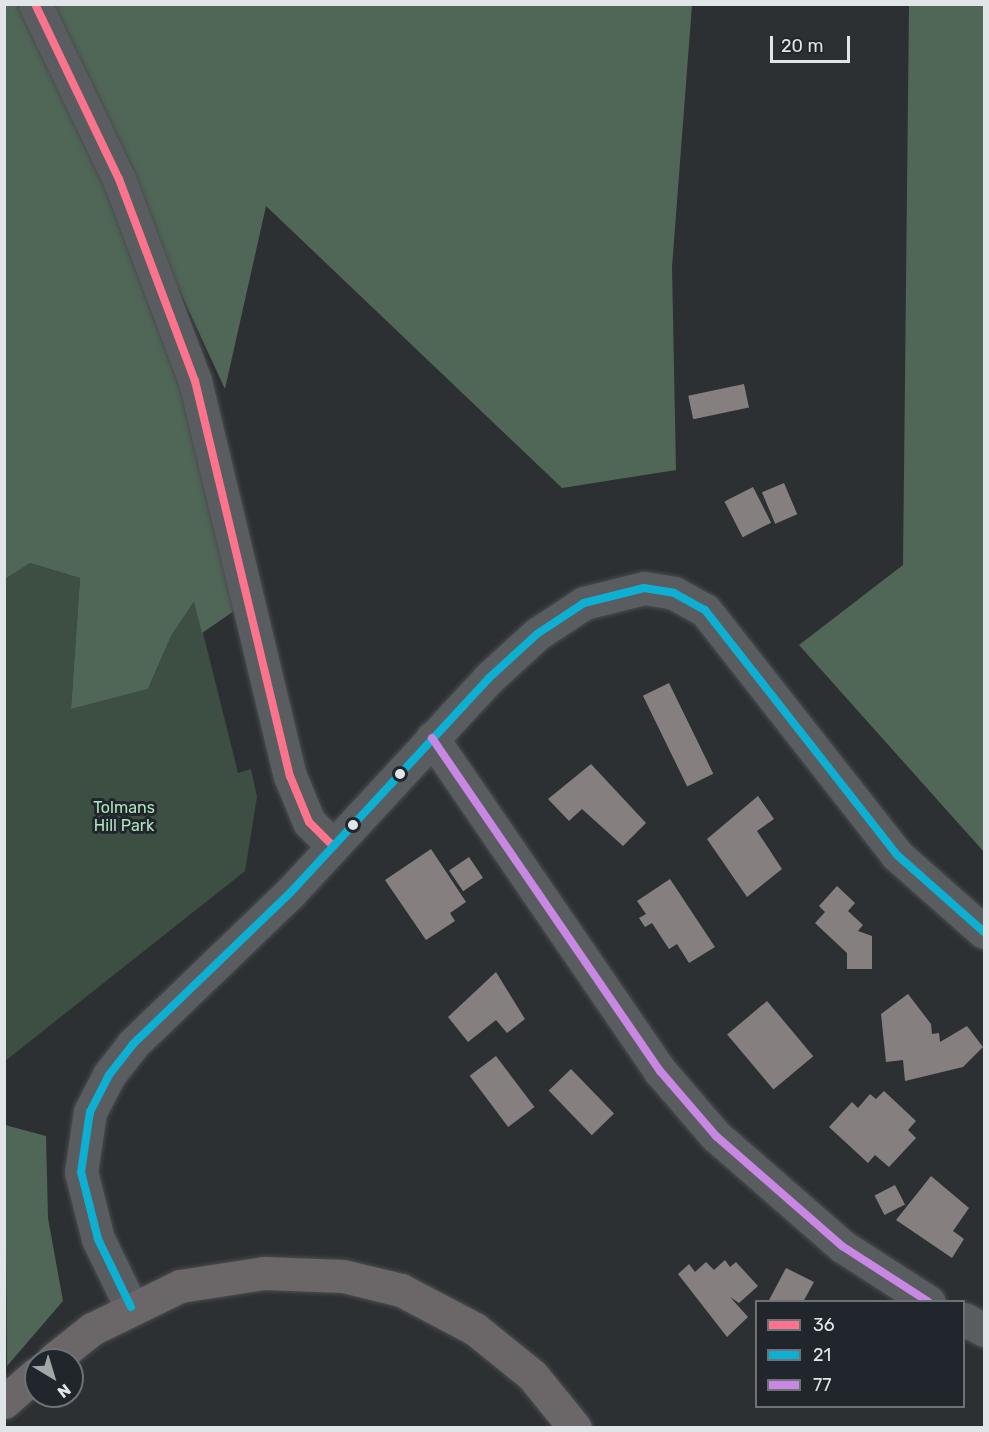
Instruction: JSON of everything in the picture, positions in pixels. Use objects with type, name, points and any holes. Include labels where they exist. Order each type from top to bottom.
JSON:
[{"type":"main road","points":[[70,1348],[131,1307],[180,1286],[229,1276],[303,1271],[366,1281],[429,1303],[475,1329],[532,1375],[574,1428]]},
{"type":"main road","points":[[4,1402],[24,1384]]},
{"type":"street","points":[[35,4],[119,179],[191,371],[290,776],[309,822],[333,846]]},
{"type":"street","points":[[131,1307],[87,1207],[81,1172],[90,1112],[132,1044],[333,846],[432,738],[537,634],[584,603],[626,590],[674,593],[718,624],[897,855],[984,932]]},
{"type":"street","points":[[432,738],[660,1071],[716,1136],[842,1246],[926,1300]]},
{"type":"street","points":[[965,1320],[984,1330]]},
{"type":"green space","points":[[5,5],[35,5],[172,318],[237,609],[202,633],[194,602],[171,636],[148,689],[71,709],[80,578],[30,563],[5,579]]},
{"type":"green space","points":[[47,5],[692,5],[672,267],[676,470],[562,488],[266,206],[225,389]]},
{"type":"green space","points":[[909,5],[984,5],[984,852],[799,645],[903,565]]},
{"type":"green space","name":"Tolmans Hill Park","points":[[30,563],[80,578],[71,709],[148,689],[171,636],[195,601],[238,773],[251,769],[257,797],[245,871],[5,1061],[5,579]]},
{"type":"green space","points":[[5,1125],[46,1136],[48,1218],[63,1301],[7,1366]]},
{"type":"building","points":[[744,384],[749,407],[693,419],[688,396]]},
{"type":"building","points":[[784,483],[797,514],[775,524],[762,492]]},
{"type":"building","points":[[753,487],[771,523],[743,537],[724,502]]},
{"type":"building","points":[[669,683],[713,774],[687,786],[643,696]]},
{"type":"building","points":[[591,764],[646,823],[623,846],[582,809],[569,821],[548,799]]},
{"type":"building","points":[[758,796],[774,819],[757,831],[782,869],[747,897],[707,839]]},
{"type":"building","points":[[431,849],[466,902],[450,913],[455,921],[426,940],[385,880]]},
{"type":"building","points":[[469,857],[483,878],[463,891],[449,870]]},
{"type":"building","points":[[670,879],[715,947],[689,963],[677,944],[669,949],[652,923],[645,927],[639,918],[646,914],[637,901]]},
{"type":"building","points":[[837,886],[855,903],[848,911],[863,925],[858,931],[872,936],[872,969],[847,969],[847,953],[815,923],[825,912],[819,906]]},
{"type":"building","points":[[496,972],[525,1019],[507,1033],[496,1020],[468,1042],[448,1017]]},
{"type":"building","points":[[908,994],[931,1024],[932,1034],[939,1033],[940,1042],[967,1026],[983,1047],[963,1067],[905,1081],[903,1060],[886,1062],[881,1014]]},
{"type":"building","points":[[767,1001],[813,1056],[773,1090],[727,1034]]},
{"type":"building","points":[[496,1056],[535,1107],[508,1127],[470,1076]]},
{"type":"building","points":[[571,1069],[614,1114],[592,1135],[549,1091]]},
{"type":"building","points":[[884,1091],[916,1121],[908,1130],[916,1138],[889,1167],[875,1155],[868,1163],[829,1127],[852,1102],[858,1108],[870,1094],[876,1099]]},
{"type":"building","points":[[931,1176],[969,1208],[953,1231],[964,1239],[952,1258],[896,1220]]},
{"type":"building","points":[[895,1185],[905,1205],[884,1215],[875,1195]]},
{"type":"building","points":[[725,1260],[730,1267],[736,1262],[758,1286],[739,1303],[730,1297],[748,1317],[727,1337],[678,1274],[689,1264],[695,1272],[706,1262],[714,1270]]},
{"type":"building","points":[[786,1268],[814,1282],[804,1300],[769,1300]]},
{"type":"transit line","name":"36","points":[[35,4],[119,179],[195,381],[290,776],[309,822],[333,846]]},
{"type":"transit line","name":"21","points":[[131,1307],[98,1239],[81,1172],[90,1112],[109,1075],[133,1044],[290,893],[489,678],[537,634],[584,603],[644,588],[674,593],[705,610],[897,855],[984,932]]},
{"type":"transit line","name":"77","points":[[432,738],[660,1071],[716,1136],[842,1246],[926,1300]]}]
